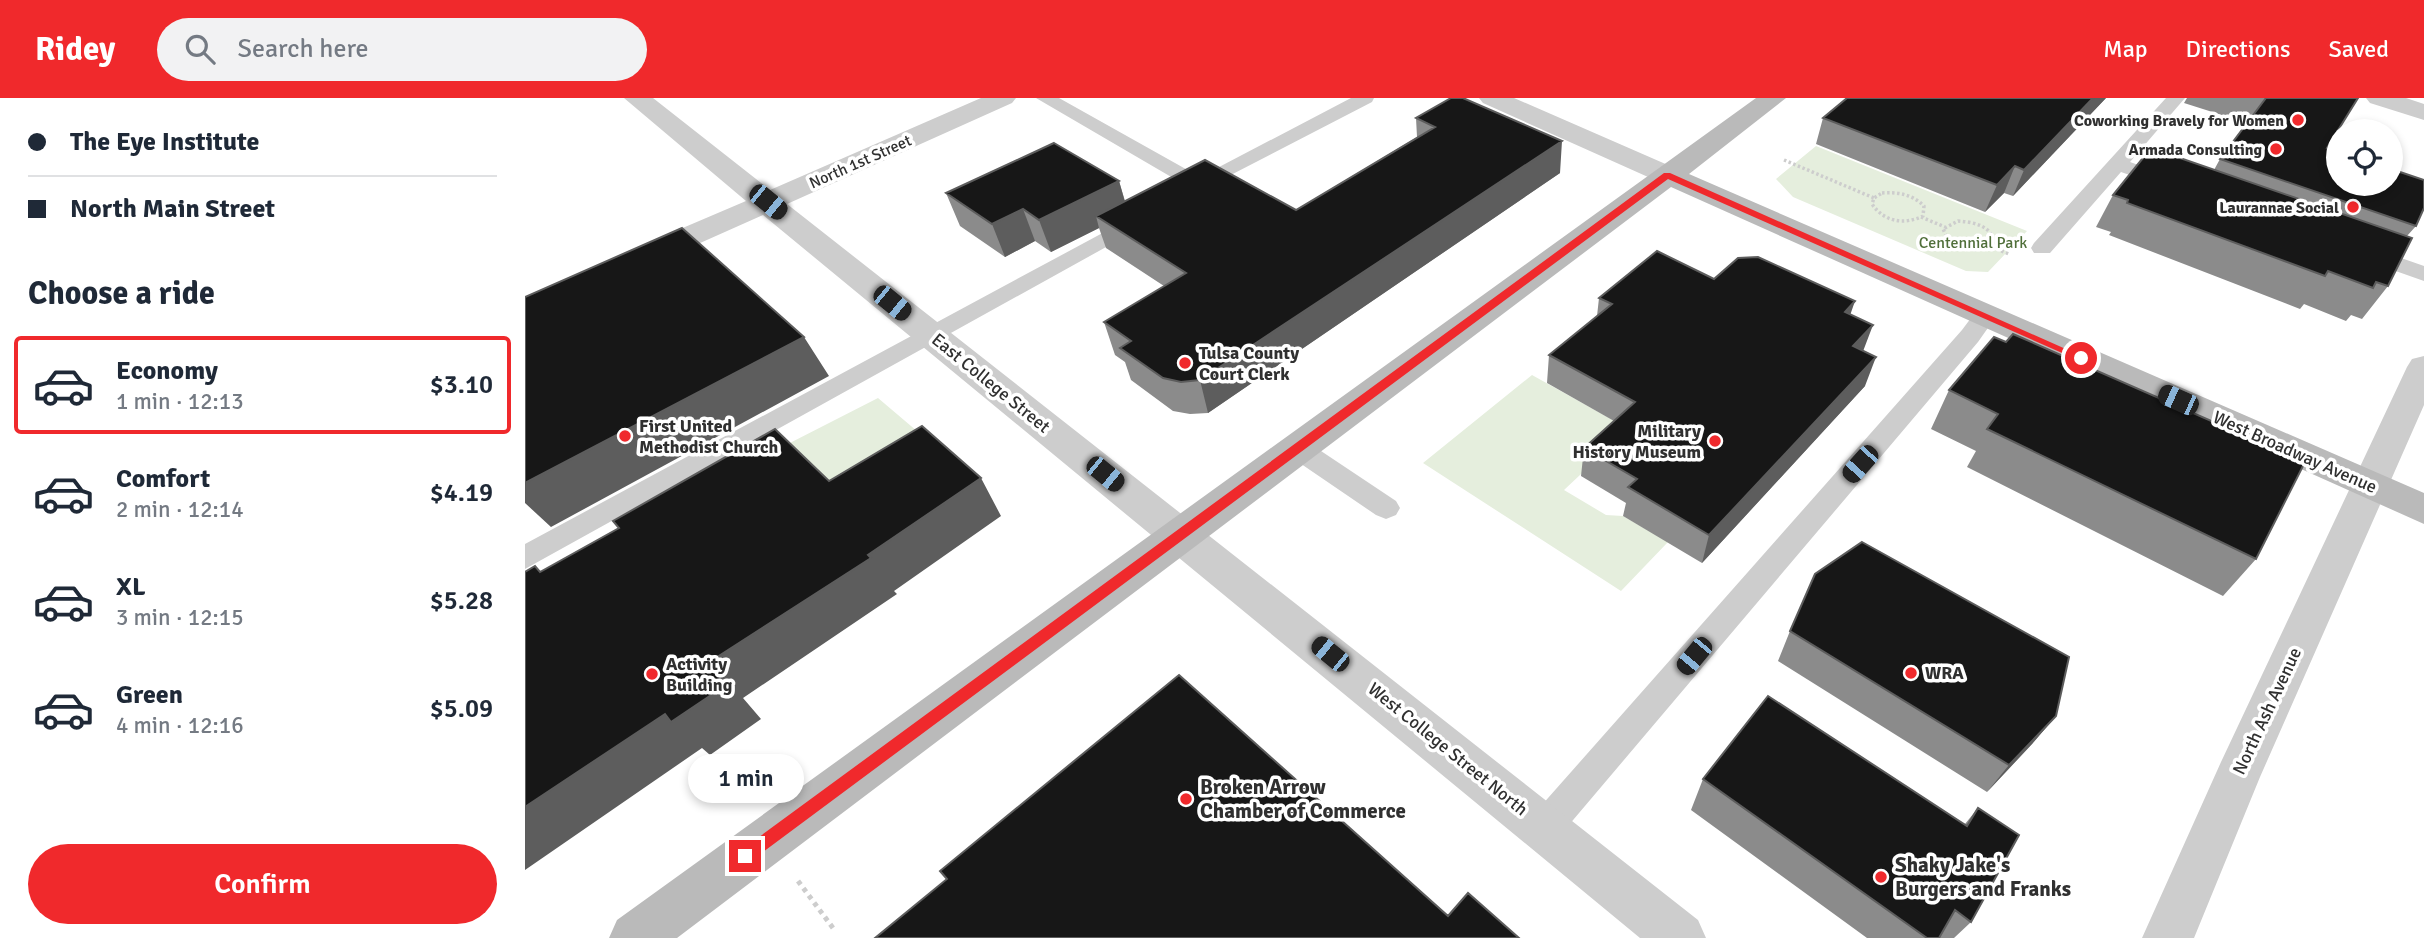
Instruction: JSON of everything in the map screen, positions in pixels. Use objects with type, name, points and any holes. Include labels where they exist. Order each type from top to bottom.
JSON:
[{"type":"main road","points":[[635,938],[1773,98]]},
{"type":"main road","name":"West Broadway Avenue","points":[[1667,175],[2424,509]]},
{"type":"street","name":"East College Street","points":[[637,98],[1181,535]]},
{"type":"street","name":"North 1st Street","points":[[611,271],[1003,98]]},
{"type":"street","points":[[1492,98],[1667,175]]},
{"type":"street","points":[[2379,98],[2424,112]]},
{"type":"street","name":"North Ash Avenue","points":[[2168,938],[2237,777],[2424,367]]},
{"type":"street","name":"West College Street North","points":[[1181,535],[1680,938]]},
{"type":"lane","points":[[1045,98],[1200,185]]},
{"type":"lane","points":[[1176,198],[1365,98]]},
{"type":"lane","points":[[2042,248],[2176,98]]},
{"type":"lane","points":[[2116,163],[2193,191]]},
{"type":"lane","points":[[525,558],[1152,212]]},
{"type":"lane","points":[[2347,246],[2424,274]]},
{"type":"lane","points":[[1545,827],[1970,337],[1985,315]]},
{"type":"lane","points":[[1297,448],[1386,508]]},
{"type":"path","points":[[1784,160],[1874,198],[1889,192],[1906,194],[1924,206],[1925,211],[1921,217]]},
{"type":"path","points":[[1874,198],[1874,209],[1887,218],[1903,221],[1921,217],[1945,227],[1958,221],[1973,223],[1989,230],[1994,240],[1988,248],[1963,249],[1949,242],[1943,233],[1945,227]]},
{"type":"path","points":[[711,766],[740,804]]},
{"type":"path","points":[[796,877],[833,928]]},
{"type":"green space","name":"Centennial Park","points":[[1816,146],[2027,231],[1988,272],[1966,271],[1793,197],[1776,179]]},
{"type":"green space","points":[[1532,375],[1629,429],[1564,490],[1606,515],[1623,516],[1668,542],[1621,591],[1423,463]]},
{"type":"green space","points":[[878,398],[944,454],[846,509],[782,447]]},
{"type":"building","points":[[1451,98],[1463,98],[1562,141],[1200,380],[1181,382],[1163,378],[1120,348],[1131,341],[1104,322],[1186,273],[1096,216],[1205,160],[1296,210],[1435,127],[1416,118]]},
{"type":"building","points":[[1847,98],[2093,98],[2024,170],[2015,166],[1997,185],[1823,118]]},
{"type":"building","points":[[2266,98],[2358,98],[2345,119],[2326,119],[2326,195],[2220,159]]},
{"type":"building","points":[[1054,143],[1119,181],[1039,220],[1023,209],[992,224],[946,193]]},
{"type":"building","points":[[2151,148],[2412,238],[2388,286],[2376,282],[2373,288],[2328,271],[2325,276],[2127,203],[2128,200],[2113,195]]},
{"type":"building","points":[[2403,173],[2424,180],[2424,208],[2416,226],[2328,196],[2403,196]]},
{"type":"building","name":"First United Methodist Church","points":[[682,228],[804,337],[525,483],[525,297]]},
{"type":"building","points":[[1657,251],[1714,279],[1738,258],[1758,257],[1855,301],[1845,312],[1873,325],[1853,346],[1876,357],[1709,535],[1628,487],[1637,479],[1584,448],[1635,402],[1549,355],[1612,304],[1599,298]]},
{"type":"building","points":[[2013,334],[2305,462],[2256,559],[1987,429],[1998,414],[1949,390],[1994,337],[2006,342]]},
{"type":"building","name":"Activity Building","points":[[922,426],[981,478],[868,555],[871,558],[708,663],[726,685],[671,722],[665,714],[525,807],[525,572],[535,566],[540,572],[619,528],[613,521],[775,429],[829,481]]},
{"type":"building","name":"WRA","points":[[1862,542],[2069,657],[2056,716],[2009,765],[1790,631],[1815,574]]},
{"type":"building","name":"Broken Arrow Chamber of Commerce","points":[[1179,675],[1448,916],[1468,893],[1519,938],[875,938],[947,879],[940,871]]},
{"type":"building","points":[[1768,696],[1967,826],[1978,808],[2019,835],[1971,922],[1955,910],[1939,938],[1927,938],[1703,779]]},
{"type":"place","name":"Coworking Bravely for Women","points":[[2298,120]]},
{"type":"place","name":"Armada Consulting","points":[[2276,149]]},
{"type":"place","name":"Laurannae Social","points":[[2353,207]]},
{"type":"place","name":"Tulsa County Court Clerk","points":[[1185,363]]},
{"type":"place","name":"First United Methodist Church","points":[[625,436]]},
{"type":"place","name":"Military History Museum","points":[[1715,441]]},
{"type":"place","name":"WRA","points":[[1911,673]]},
{"type":"place","name":"Activity Building","points":[[652,674]]},
{"type":"place","name":"Broken Arrow Chamber of Commerce","points":[[1186,799]]},
{"type":"place","name":"Shaky Jake's Burgers and Franks","points":[[1881,877]]},
{"type":"route","points":[[745,856],[1667,175],[2081,358]]}]
